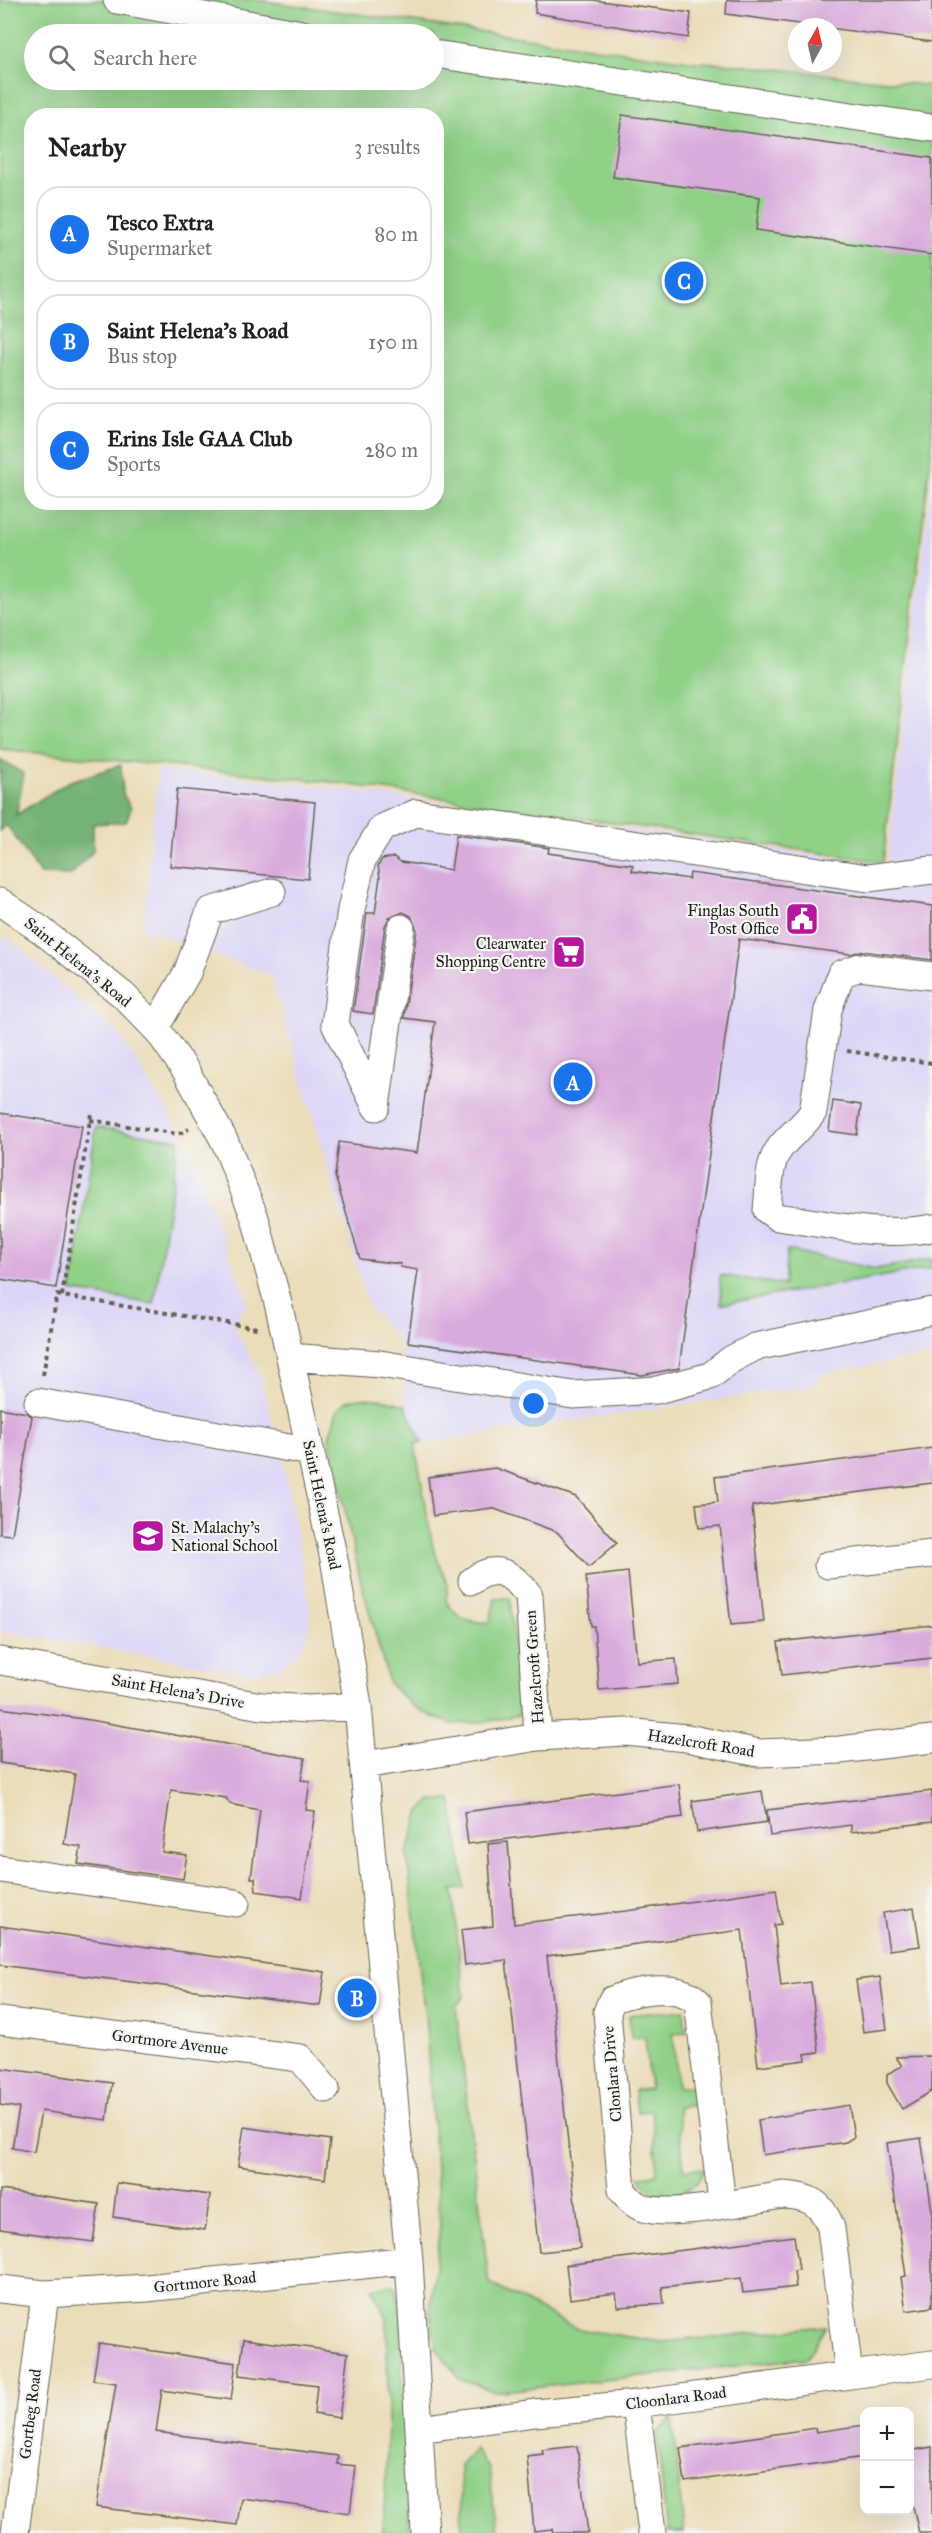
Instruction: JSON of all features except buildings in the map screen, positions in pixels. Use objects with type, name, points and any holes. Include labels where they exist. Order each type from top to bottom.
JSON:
[{"type":"street","points":[[117,0],[248,24]]},
{"type":"street","points":[[444,55],[932,128]]},
{"type":"street","points":[[401,928],[376,1107],[335,1024],[351,910],[362,860],[382,828],[416,813],[868,878],[932,870]]},
{"type":"street","points":[[155,1028],[187,973],[210,911],[272,892]]},
{"type":"street","name":"Saint Helena's Road","points":[[0,902],[41,930],[123,994],[155,1028],[186,1071],[225,1142],[255,1218],[287,1345],[335,1564],[358,1706],[409,2260],[425,2533]]},
{"type":"street","points":[[932,976],[860,967],[841,974],[828,1010],[813,1112],[805,1126],[787,1140],[775,1155],[767,1210],[777,1217],[882,1232],[905,1233],[932,1228]]},
{"type":"street","points":[[287,1345],[380,1365],[573,1395],[647,1391],[710,1376],[732,1359],[755,1347],[932,1311]]},
{"type":"street","points":[[38,1402],[311,1452]]},
{"type":"street","points":[[828,1564],[932,1554]]},
{"type":"street","name":"Hazelcroft Green","points":[[472,1581],[483,1572],[500,1571],[516,1579],[529,1594],[538,1737]]},
{"type":"street","name":"Saint Helena's Drive","points":[[0,1661],[262,1706],[309,1709],[358,1706]]},
{"type":"street","name":"Hazelcroft Road","points":[[364,1765],[538,1737],[627,1732],[687,1738],[759,1753],[840,1750],[932,1739]]},
{"type":"street","points":[[0,1869],[236,1903]]},
{"type":"street","name":"Clonlara Drive","points":[[722,2203],[698,2002],[690,1993],[675,1990],[624,1995],[612,2000],[607,2012],[622,2190],[629,2200],[642,2208],[666,2211],[796,2195],[812,2201],[825,2210],[831,2228],[849,2374]]},
{"type":"street","name":"Gortmore Avenue","points":[[0,2021],[300,2058],[326,2089]]},
{"type":"street","name":"Gortmore Road","points":[[0,2289],[45,2294],[147,2288],[409,2260]]},
{"type":"street","name":"Gortbeg Road","points":[[15,2533],[45,2294]]},
{"type":"street","name":"Cloonlara Road","points":[[419,2428],[535,2413],[636,2404],[932,2364]]},
{"type":"street","points":[[636,2404],[652,2533]]},
{"type":"path","points":[[823,1047],[932,1064]]},
{"type":"path","points":[[62,1296],[91,1117],[178,1134],[191,1128]]},
{"type":"path","points":[[38,1402],[57,1295],[287,1345]]},
{"type":"shaded area","name":"Clearwater Shopping Centre","points":[[932,476],[932,1355],[830,1372],[809,1386],[422,1443],[405,1405],[400,1343],[368,1305],[271,975],[143,929],[158,770],[325,787],[887,865]]},
{"type":"shaded area","points":[[8,938],[121,1037],[184,1138],[248,1304],[233,1324],[259,1373],[283,1460],[311,1612],[307,1636],[298,1652],[281,1667],[255,1674],[0,1631],[0,940]]},
{"type":"green space","points":[[0,0],[257,0],[427,24],[24,24],[24,90],[444,90],[444,26],[696,62],[932,86],[932,446],[883,862],[331,782],[0,749]]},
{"type":"green space","points":[[0,759],[24,774],[16,815],[68,782],[121,765],[123,794],[131,808],[126,822],[93,824],[93,851],[71,875],[40,874],[7,825],[0,831]]},
{"type":"green space","points":[[96,1127],[179,1140],[154,1304],[71,1291]]},
{"type":"green space","points":[[787,1250],[876,1269],[932,1259],[932,1268],[721,1304],[720,1275],[784,1285]]},
{"type":"green space","points":[[359,1398],[382,1399],[405,1405],[422,1443],[415,1444],[433,1548],[448,1585],[446,1601],[465,1619],[490,1622],[495,1598],[510,1598],[520,1715],[485,1722],[452,1724],[411,1705],[389,1683],[359,1574],[329,1438],[337,1411],[344,1402]]},
{"type":"green space","points":[[431,1800],[451,1800],[465,1888],[452,1890],[464,1997],[456,2006],[489,2283],[577,2329],[662,2342],[826,2326],[807,2358],[495,2392],[460,2379],[436,2348],[430,2314],[440,2225],[426,2027],[407,1854],[419,1813]]},
{"type":"green space","points":[[684,2010],[686,2032],[673,2033],[678,2087],[695,2086],[697,2105],[678,2107],[684,2170],[704,2168],[692,2187],[680,2193],[656,2195],[644,2185],[639,2176],[657,2174],[652,2111],[637,2112],[635,2090],[650,2089],[645,2037],[631,2038],[629,2015]]},
{"type":"green space","points":[[394,2285],[402,2314],[401,2369],[407,2430],[410,2533],[383,2533],[388,2427],[387,2319],[372,2288]]},
{"type":"green space","points":[[672,2418],[684,2533],[667,2533],[657,2433]]},
{"type":"green space","points":[[475,2449],[489,2469],[497,2533],[462,2533],[460,2466]]},
{"type":"place","name":"Erins Isle GAA Club","points":[[684,281]]},
{"type":"place","name":"Finglas South Post Office","points":[[802,919]]},
{"type":"place","name":"Clearwater Shopping Centre","points":[[569,952]]},
{"type":"place","name":"Tesco Extra","points":[[573,1082]]},
{"type":"place","name":"St. Malachy's National School","points":[[148,1536]]},
{"type":"place","name":"Saint Helena's Road","points":[[357,1998]]}]
